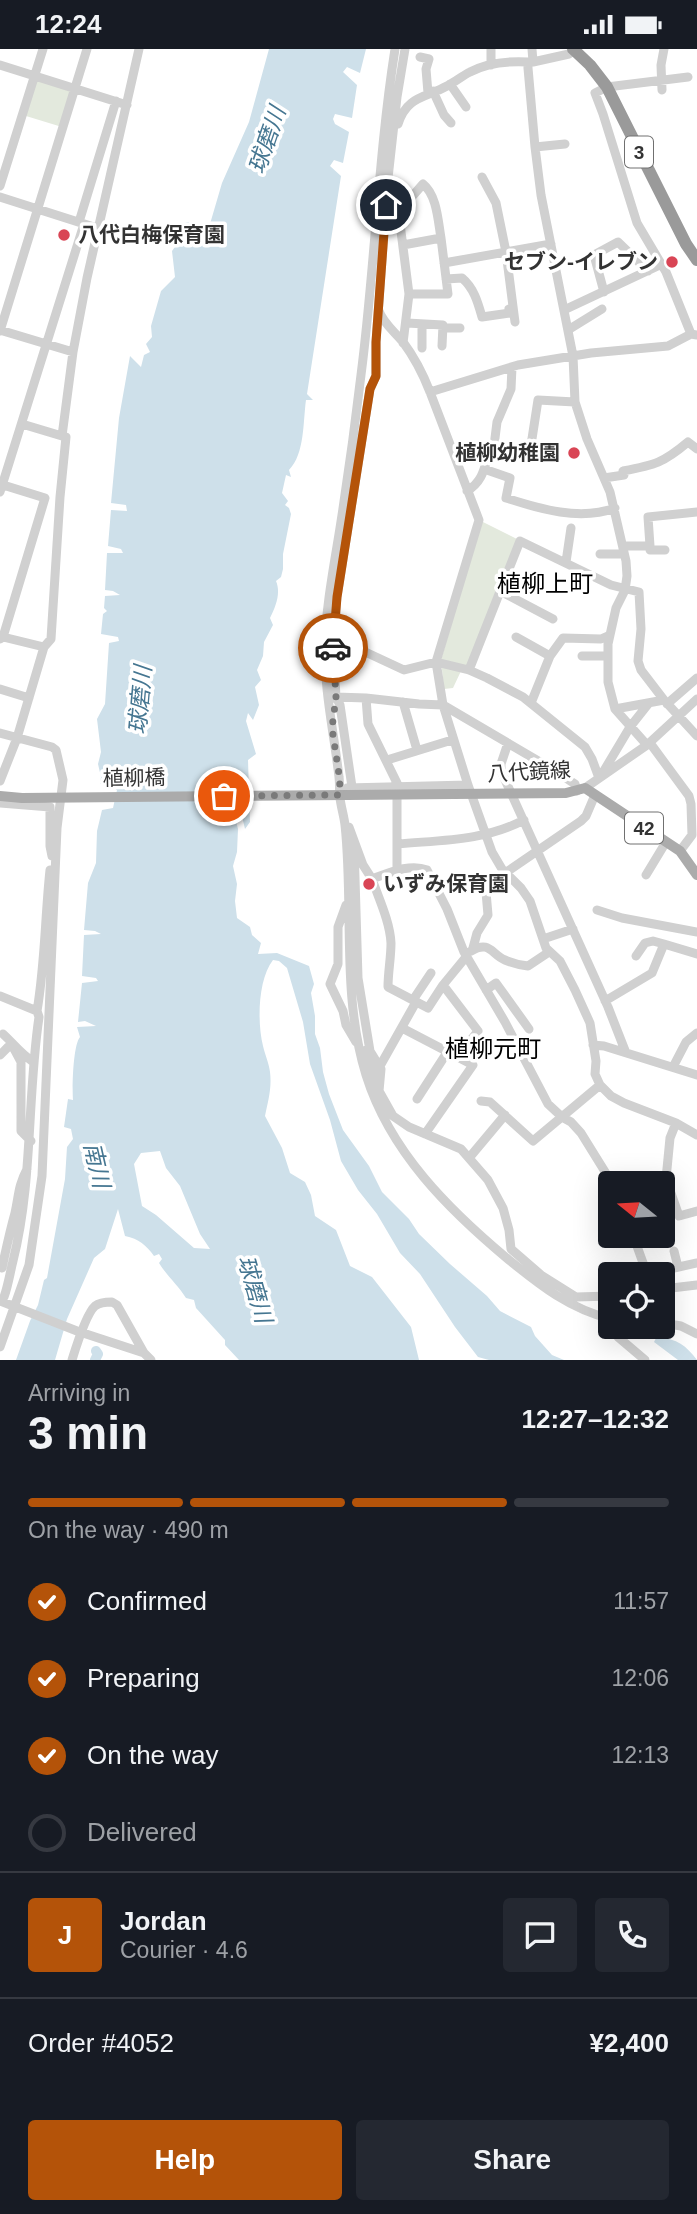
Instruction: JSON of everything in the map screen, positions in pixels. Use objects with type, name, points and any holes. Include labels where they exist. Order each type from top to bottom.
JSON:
[{"type":"highway","name":"3","points":[[573,49],[607,87],[686,244],[697,260]]},
{"type":"main road","name":"八代鏡線","points":[[342,792],[454,794],[469,790],[511,794],[581,789],[595,795],[680,851],[697,875]]},
{"type":"main road","name":"植柳橋","points":[[61,797],[342,792]]},
{"type":"main road","points":[[0,796],[61,797]]},
{"type":"street","points":[[0,186],[43,49]]},
{"type":"street","points":[[74,352],[0,330],[87,49]]},
{"type":"street","points":[[62,436],[74,352],[97,228],[139,49]]},
{"type":"street","points":[[395,49],[386,104],[373,278],[325,645],[327,696],[345,824],[350,968],[356,1029],[379,1091],[393,1116],[409,1127],[461,1149],[488,1180],[503,1208],[511,1249],[541,1275],[576,1297]]},
{"type":"street","points":[[332,728],[336,697],[334,662],[337,597],[370,389],[376,376],[384,240],[405,49]]},
{"type":"street","points":[[491,49],[491,65]]},
{"type":"street","points":[[532,49],[535,147],[573,356],[575,402],[615,508],[624,550],[627,576],[625,590],[616,608],[606,656],[608,682],[615,709],[649,744],[693,797],[692,835],[680,851]]},
{"type":"street","points":[[381,166],[385,165],[401,114],[415,99],[450,84],[469,72],[491,65],[531,62],[569,54],[573,49]]},
{"type":"street","points":[[662,85],[664,49]]},
{"type":"street","points":[[420,57],[429,59],[426,69],[431,92],[451,123]]},
{"type":"street","points":[[0,65],[127,105]]},
{"type":"street","points":[[430,392],[512,367],[573,356],[668,346],[694,334],[662,264],[637,223],[595,93],[607,87],[662,85],[688,77]]},
{"type":"street","points":[[450,84],[466,107]]},
{"type":"street","points":[[60,498],[45,498],[1,487],[46,345],[116,101]]},
{"type":"street","points":[[535,147],[565,144]]},
{"type":"street","points":[[482,177],[496,203],[506,252],[515,322]]},
{"type":"street","points":[[409,294],[448,294],[441,238],[433,203],[428,188],[423,184],[396,215],[392,214],[373,278],[382,318],[403,342],[421,370],[479,520],[436,662],[452,740],[492,852],[505,873],[530,901],[549,952],[560,961],[590,1023],[596,1061],[595,1075],[600,1085],[611,1096],[624,1103],[676,1123],[697,1135]]},
{"type":"street","points":[[0,198],[97,228]]},
{"type":"street","points":[[396,215],[399,216],[409,294],[403,342]]},
{"type":"street","points":[[402,244],[441,238]]},
{"type":"street","points":[[604,292],[594,255],[618,242],[648,271]]},
{"type":"street","points":[[444,263],[551,244]]},
{"type":"street","points":[[564,310],[662,264]]},
{"type":"street","points":[[446,279],[463,278],[468,282],[482,317],[509,313],[509,309],[513,308]]},
{"type":"street","points":[[568,330],[602,309]]},
{"type":"street","points":[[407,323],[443,324],[442,346]]},
{"type":"street","points":[[422,324],[422,348]]},
{"type":"street","points":[[443,328],[460,328]]},
{"type":"street","points":[[361,373],[377,332]]},
{"type":"street","points":[[493,454],[497,422],[511,389],[512,367]]},
{"type":"street","points":[[467,491],[477,485],[489,453],[529,458],[538,400],[575,402]]},
{"type":"street","points":[[0,781],[17,738],[44,647],[51,639],[66,437],[22,424]]},
{"type":"street","points":[[604,478],[624,475],[623,471],[667,460],[688,442],[697,449]]},
{"type":"street","points":[[484,469],[510,478],[506,498],[525,504],[591,515],[615,508]]},
{"type":"street","points":[[44,647],[1,638],[45,498]]},
{"type":"street","points":[[664,550],[650,550],[648,517],[697,512]]},
{"type":"street","points":[[566,562],[572,528]]},
{"type":"street","points":[[469,670],[520,541],[611,585],[639,592],[641,629],[638,661],[641,670],[665,702],[697,736]]},
{"type":"street","points":[[600,554],[650,545]]},
{"type":"street","points":[[500,591],[553,619]]},
{"type":"street","points":[[531,703],[550,656],[563,638],[601,639],[610,635]]},
{"type":"street","points":[[516,637],[550,656]]},
{"type":"street","points":[[334,662],[342,644],[404,670],[436,662],[469,670],[531,703],[585,747],[599,778]]},
{"type":"street","points":[[582,656],[606,656]]},
{"type":"street","points":[[615,709],[665,702],[697,678]]},
{"type":"street","points":[[0,689],[29,698]]},
{"type":"street","points":[[336,697],[443,705],[581,789],[649,744],[697,699]]},
{"type":"street","points":[[336,697],[340,705],[342,792]]},
{"type":"street","points":[[366,698],[368,724],[387,760],[397,787],[397,870]]},
{"type":"street","points":[[403,702],[417,750]]},
{"type":"street","points":[[599,778],[630,727],[649,703]]},
{"type":"street","points":[[0,733],[56,750],[62,780],[57,828],[42,1176],[29,1265],[17,1308],[0,1347]]},
{"type":"street","points":[[387,760],[452,740]]},
{"type":"street","points":[[509,743],[500,767],[626,1053]]},
{"type":"street","points":[[342,792],[397,787],[469,790]]},
{"type":"street","points":[[345,824],[372,879],[386,921],[391,944],[388,987],[428,1008],[468,954],[488,915],[486,892],[505,873],[582,821],[595,795]]},
{"type":"street","points":[[0,803],[50,807],[52,852],[37,1011],[39,1017],[30,1059],[29,1164],[20,1236],[2,1296],[17,1308],[148,1356]]},
{"type":"street","points":[[398,844],[486,835],[524,820]]},
{"type":"street","points":[[646,875],[666,842]]},
{"type":"street","points":[[354,845],[358,978],[370,1051]]},
{"type":"street","points":[[372,879],[397,870],[427,870],[486,990],[548,1104],[581,1133],[605,1171]]},
{"type":"street","points":[[348,900],[338,927],[338,964],[330,984],[354,1040],[361,1042],[380,1066]]},
{"type":"street","points":[[597,910],[622,918],[697,932]]},
{"type":"street","points":[[543,939],[573,929]]},
{"type":"street","points":[[636,956],[645,943],[653,941],[697,954]]},
{"type":"street","points":[[605,1001],[652,973],[664,944]]},
{"type":"street","points":[[468,954],[492,949],[506,961],[528,966],[549,952]]},
{"type":"street","points":[[37,1011],[43,1007],[50,989],[43,962]]},
{"type":"street","points":[[379,1091],[380,1066],[431,973]]},
{"type":"street","points":[[486,990],[496,983],[529,1029]]},
{"type":"street","points":[[417,1099],[453,1054],[478,1031],[443,985]]},
{"type":"street","points":[[0,996],[37,1011]]},
{"type":"street","points":[[402,1028],[473,1065],[425,1134]]},
{"type":"street","points":[[673,1067],[686,1042],[697,1033]]},
{"type":"street","points":[[3,1034],[12,1042],[21,1062],[21,1131],[31,1140]]},
{"type":"street","points":[[361,1042],[377,1104],[401,1147],[424,1178],[462,1219],[543,1287],[573,1306],[598,1315]]},
{"type":"street","points":[[593,1045],[697,1075]]},
{"type":"street","points":[[0,1055],[8,1047],[13,1047],[30,1059]]},
{"type":"street","points":[[20,1072],[30,1059]]},
{"type":"street","points":[[481,1101],[490,1102],[533,1141],[600,1085]]},
{"type":"street","points":[[469,1158],[505,1115]]},
{"type":"street","points":[[676,1123],[670,1138],[666,1179],[680,1216],[697,1211]]},
{"type":"street","points":[[2,1268],[19,1186],[29,1164]]},
{"type":"street","points":[[674,1251],[678,1267]]},
{"type":"street","points":[[675,1268],[697,1263]]},
{"type":"street","points":[[675,1288],[697,1285]]},
{"type":"street","points":[[543,1287],[576,1297],[598,1296]]},
{"type":"street","points":[[72,1360],[79,1331],[95,1306],[104,1301],[117,1305],[148,1356]]},
{"type":"street","points":[[675,1326],[697,1334]]},
{"type":"street","points":[[620,1339],[645,1360]]},
{"type":"shaded area","points":[[37,79],[73,89],[62,127],[26,116]]},
{"type":"shaded area","points":[[481,521],[519,540],[468,668],[461,671],[453,688],[444,689],[441,660]]},
{"type":"water","points":[[269,49],[366,49],[360,73],[347,67],[343,72],[357,85],[352,118],[335,114],[333,119],[335,124],[349,132],[343,163],[334,160],[330,166],[341,176],[307,394],[313,400],[306,400],[301,446],[289,470],[291,477],[286,475],[282,493],[288,501],[285,505],[291,514],[283,554],[283,569],[281,577],[276,581],[277,600],[270,618],[273,625],[264,642],[263,656],[257,670],[261,680],[255,687],[259,705],[253,720],[248,713],[246,721],[256,754],[248,760],[250,822],[245,829],[241,812],[234,813],[238,829],[233,866],[237,884],[237,918],[250,927],[252,935],[261,943],[258,954],[277,953],[309,966],[314,984],[311,993],[315,1034],[329,1094],[343,1130],[369,1166],[382,1192],[409,1219],[419,1234],[500,1311],[531,1327],[535,1336],[552,1355],[564,1360],[489,1360],[478,1357],[420,1274],[400,1253],[341,1161],[310,1064],[303,1022],[287,968],[279,961],[273,960],[264,978],[260,1001],[261,1036],[270,1078],[265,1116],[282,1148],[290,1173],[305,1182],[315,1216],[336,1230],[350,1266],[372,1277],[411,1327],[419,1360],[239,1360],[196,1308],[194,1300],[186,1298],[162,1268],[159,1254],[154,1256],[142,1243],[125,1236],[118,1209],[105,1249],[94,1258],[67,1319],[55,1360],[16,1360],[47,1278],[65,1179],[67,1147],[73,1139],[71,1129],[64,1127],[68,1099],[73,1100],[74,1057],[80,1037],[77,1027],[96,1026],[85,1021],[78,1022],[82,983],[98,981],[96,978],[82,976],[84,935],[101,934],[84,930],[88,883],[96,863],[97,831],[102,810],[113,808],[117,790],[108,784],[100,784],[98,764],[101,752],[97,719],[105,704],[109,643],[119,641],[118,637],[101,634],[103,614],[107,611],[104,608],[105,596],[120,595],[105,590],[107,553],[123,553],[121,549],[108,546],[111,510],[127,511],[126,505],[111,503],[119,418],[130,356],[141,367],[144,355],[150,352],[146,344],[152,337],[151,326],[161,291],[175,277],[172,251],[183,236],[179,225],[188,222],[204,226],[205,241],[222,183],[249,122]],"holes":[[[160,1151],[166,1168],[180,1186],[200,1234],[210,1249],[194,1248],[142,1206],[134,1164],[141,1153]]]},
{"type":"water","points":[[656,1339],[669,1339],[680,1343],[697,1360],[678,1360],[654,1342]]},
{"type":"waterway","points":[[95,1360],[98,1354],[96,1351]]},
{"type":"way so far","points":[[224,796],[339,795],[340,781],[332,728],[336,697],[333,648]]},
{"type":"place","name":"八代白梅保育園","points":[[64,235]]},
{"type":"place","name":"セブン-イレブン","points":[[672,262]]},
{"type":"place","name":"植柳幼稚園","points":[[574,453]]},
{"type":"place","name":"いずみ保育園","points":[[369,884]]},
{"type":"district","name":"植柳上町","points":[[545,584]]},
{"type":"district","name":"植柳元町","points":[[493,1049]]},
{"type":"route","points":[[333,648],[337,597],[370,389],[376,376],[386,205]]},
{"type":"water label","name":"球磨川","points":[[267,140]]},
{"type":"water label","name":"球磨川","points":[[140,700]]},
{"type":"water label","name":"南川","points":[[97,1165]]},
{"type":"water label","name":"球磨川","points":[[255,1289]]}]
